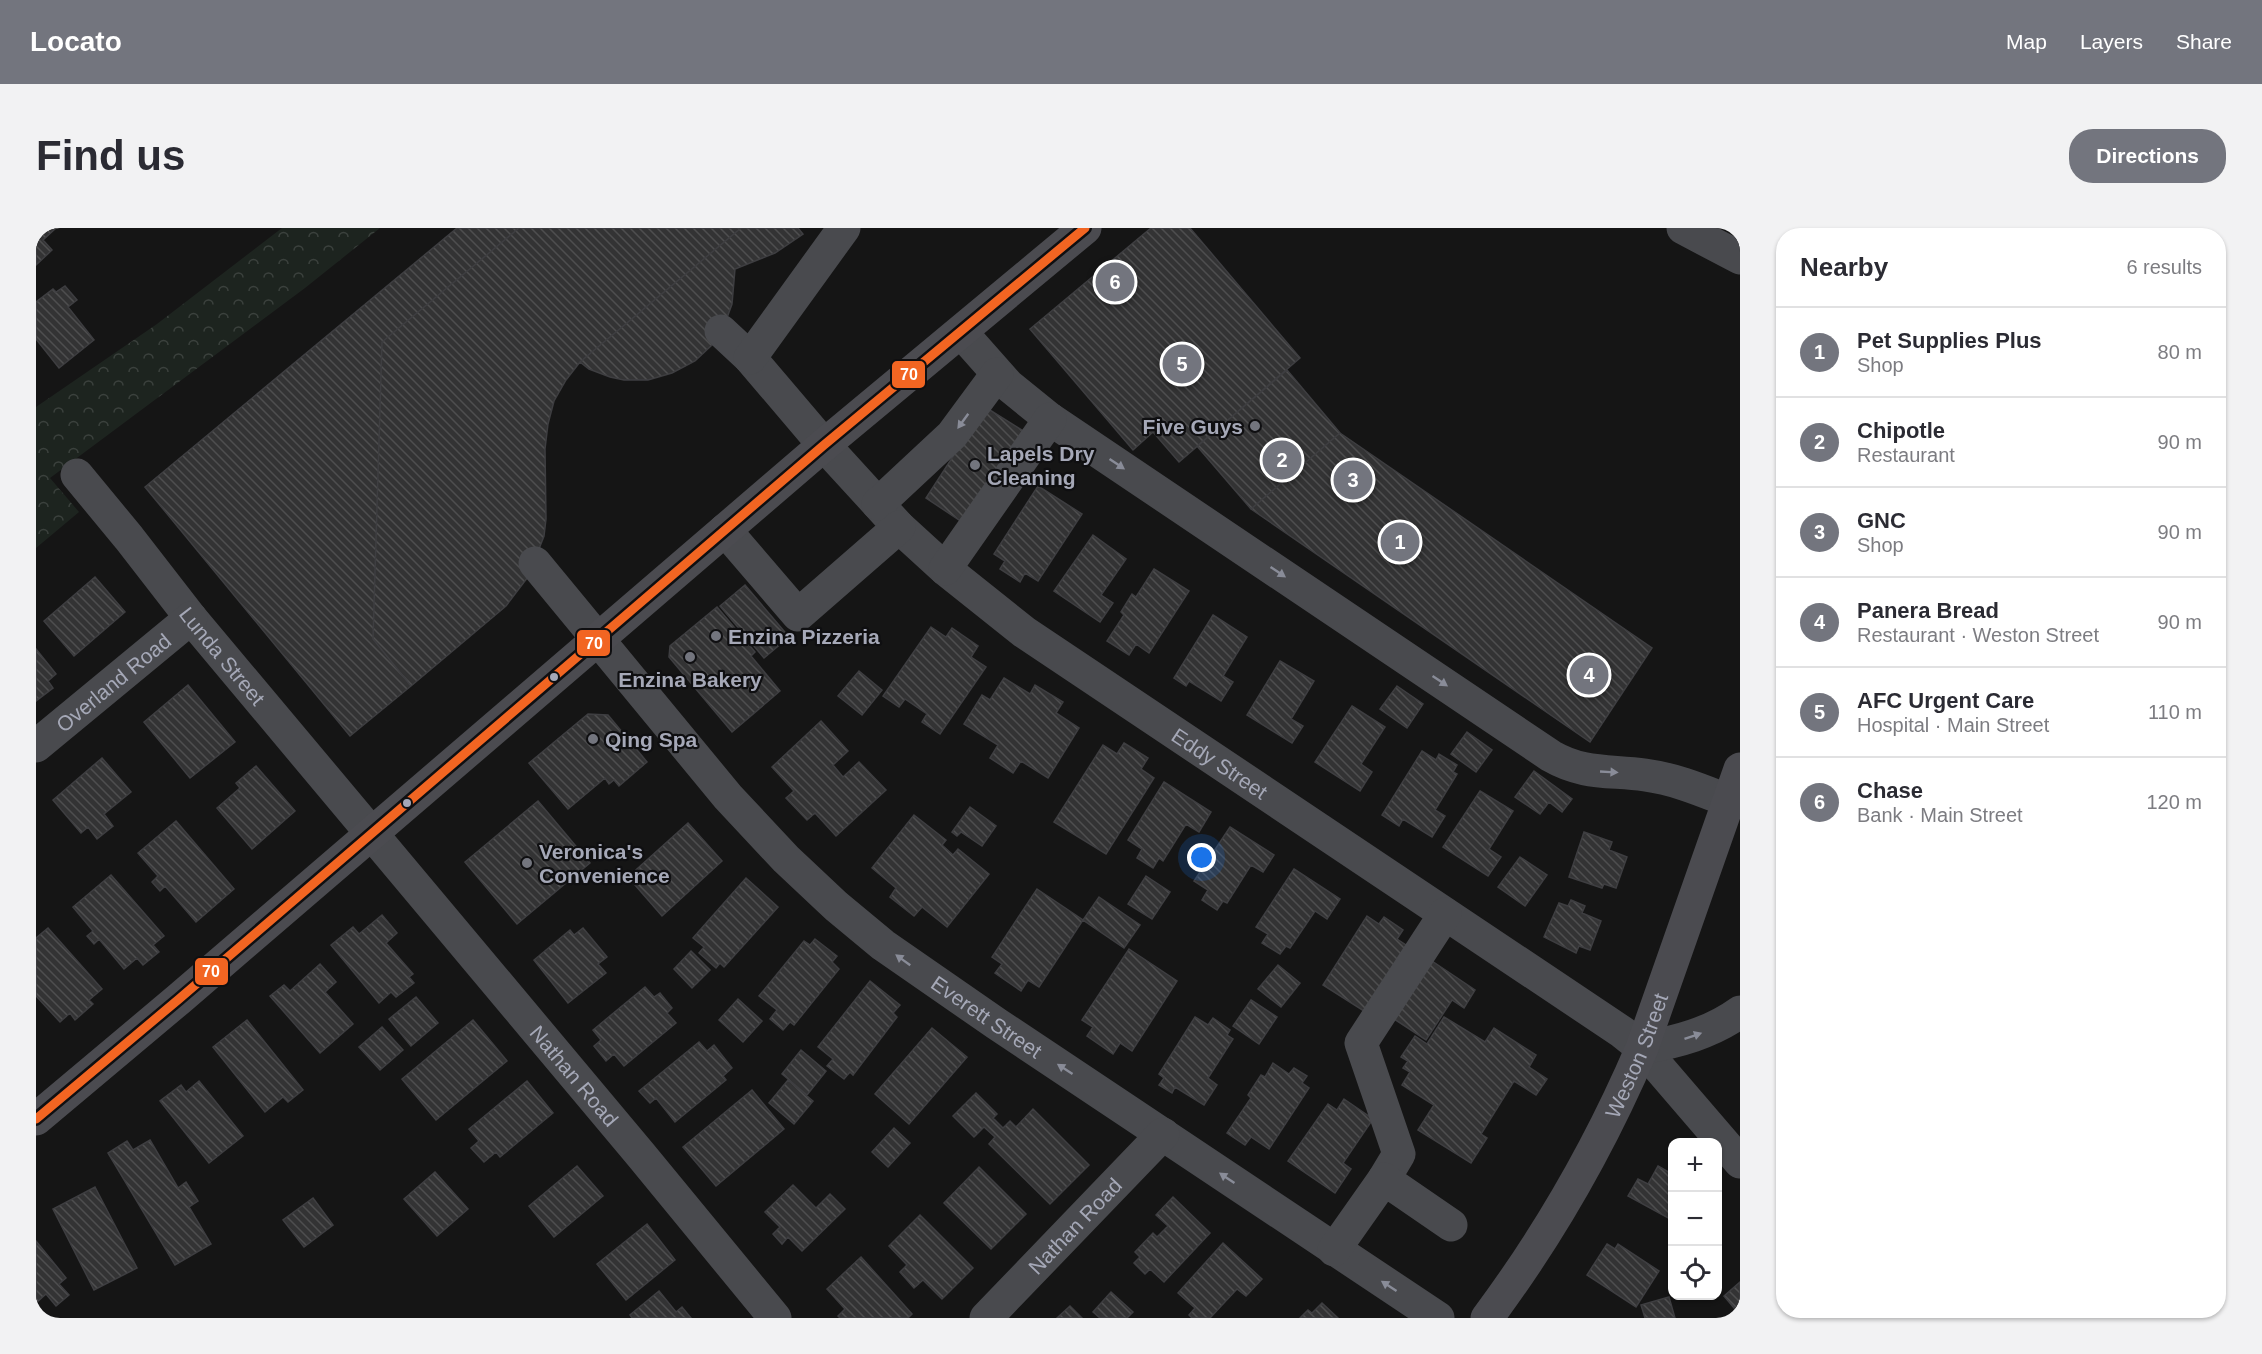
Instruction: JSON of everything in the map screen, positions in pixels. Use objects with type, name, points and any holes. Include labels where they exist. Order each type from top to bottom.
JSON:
[{"type":"main road","points":[[36,1119],[725,530],[1085,228]]},
{"type":"main road","name":"Weston Street","points":[[1487,1318],[1523,1268],[1568,1196],[1607,1125],[1642,1048],[1740,769]]},
{"type":"street","points":[[750,358],[844,228]]},
{"type":"street","points":[[1683,228],[1740,258]]},
{"type":"street","name":"Eddy Street","points":[[721,331],[750,358],[824,446],[889,515],[945,569],[1024,632],[1622,1032],[1642,1048],[1740,1162]]},
{"type":"street","points":[[961,332],[997,374],[1050,419],[1561,762],[1585,770],[1644,774],[1663,778],[1683,783],[1729,801]]},
{"type":"street","points":[[725,530],[798,615],[889,515],[997,374]]},
{"type":"street","points":[[945,569],[1050,419]]},
{"type":"street","name":"Lunda Street","points":[[77,475],[124,531],[191,618],[372,834]]},
{"type":"street","name":"Everett Street","points":[[534,563],[728,797],[786,859],[836,906],[883,945],[935,983],[1438,1318]]},
{"type":"street","name":"Overland Road","points":[[36,746],[191,618]]},
{"type":"street","name":"Nathan Road","points":[[372,834],[775,1318]]},
{"type":"street","points":[[1334,1250],[1400,1154],[1361,1042],[1445,914]]},
{"type":"street","points":[[1642,1048],[1695,1036],[1722,1024],[1740,1012]]},
{"type":"street","name":"Nathan Road","points":[[986,1318],[1163,1134]]},
{"type":"street","points":[[1383,1179],[1451,1225]]},
{"type":"green space","points":[[282,228],[380,228],[305,288],[50,478],[79,512],[36,548],[36,407],[157,324]]},
{"type":"building","points":[[36,228],[56,228],[43,240],[52,250],[36,265]]},
{"type":"building","points":[[457,228],[519,228],[382,342],[373,639],[411,686],[350,736],[145,487]]},
{"type":"building","points":[[519,228],[741,228],[580,362],[566,380],[554,401],[548,424],[545,449],[546,519],[544,536],[528,577],[506,606],[411,686],[373,639],[382,342]]},
{"type":"building","points":[[741,228],[798,228],[803,234],[775,253],[735,269],[732,304],[724,326],[713,344],[695,361],[672,373],[648,380],[624,380],[610,377],[589,369],[580,362]]},
{"type":"building","points":[[1151,228],[1190,228],[1300,358],[1179,462],[1153,432],[1133,450],[1030,329]]},
{"type":"building","points":[[65,286],[77,300],[68,307],[94,340],[59,368],[36,339],[36,302],[53,289],[56,292]]},
{"type":"building","points":[[1287,370],[1340,433],[1251,509],[1197,446]]},
{"type":"building","name":"Lapels Dry Cleaning","points":[[985,407],[1025,432],[965,524],[926,498]]},
{"type":"building","points":[[1340,433],[1652,648],[1590,742],[1251,509]]},
{"type":"building","points":[[1038,486],[1082,514],[1038,581],[1025,573],[1020,582],[1000,569],[1005,561],[994,554]]},
{"type":"building","points":[[1093,535],[1126,559],[1101,595],[1113,603],[1100,622],[1054,591]]},
{"type":"building","points":[[1154,569],[1189,591],[1149,653],[1136,644],[1129,655],[1107,641],[1124,615],[1121,612],[1132,594],[1136,597]]},
{"type":"building","points":[[95,577],[125,612],[74,656],[44,621]]},
{"type":"building","points":[[745,585],[789,637],[764,658],[720,606]]},
{"type":"building","points":[[717,607],[755,652],[751,656],[780,691],[732,732],[669,657],[670,646]]},
{"type":"building","points":[[1213,615],[1247,637],[1223,676],[1233,682],[1221,701],[1189,681],[1186,686],[1174,678]]},
{"type":"building","points":[[931,627],[946,637],[952,628],[978,646],[971,657],[986,667],[940,734],[922,722],[927,714],[905,699],[899,707],[883,696]]},
{"type":"building","points":[[36,649],[56,674],[48,681],[53,688],[36,701]]},
{"type":"building","points":[[1280,661],[1314,681],[1291,719],[1303,726],[1292,743],[1247,715]]},
{"type":"building","points":[[859,671],[882,690],[862,715],[838,696]]},
{"type":"building","points":[[1004,678],[1030,694],[1035,685],[1063,702],[1056,713],[1079,728],[1048,778],[1021,761],[1013,773],[990,758],[998,745],[964,724],[982,695],[990,700]]},
{"type":"building","points":[[188,685],[235,742],[190,778],[144,722]]},
{"type":"building","points":[[1397,686],[1423,704],[1407,728],[1380,709]]},
{"type":"building","points":[[1352,706],[1385,727],[1361,764],[1372,772],[1360,791],[1315,762]]},
{"type":"building","name":"Qing Spa","points":[[588,714],[608,715],[647,762],[619,786],[614,780],[609,784],[605,778],[568,809],[529,763]]},
{"type":"building","points":[[821,721],[848,751],[833,765],[843,777],[859,762],[886,790],[836,836],[815,813],[807,820],[786,798],[794,791],[772,767]]},
{"type":"building","points":[[1467,732],[1492,750],[1476,772],[1451,754]]},
{"type":"building","points":[[1124,743],[1148,758],[1141,769],[1154,778],[1106,854],[1054,822],[1103,745],[1117,754]]},
{"type":"building","points":[[1422,751],[1436,760],[1439,754],[1457,765],[1453,772],[1457,774],[1435,810],[1445,816],[1432,837],[1403,819],[1399,826],[1382,815]]},
{"type":"building","points":[[102,758],[131,792],[104,814],[113,826],[97,839],[88,827],[81,833],[53,800]]},
{"type":"building","points":[[256,766],[295,811],[252,849],[217,808],[240,788],[236,783]]},
{"type":"building","points":[[1534,771],[1572,799],[1562,812],[1549,802],[1540,814],[1515,797]]},
{"type":"building","points":[[1164,782],[1211,812],[1199,832],[1186,824],[1163,861],[1159,858],[1153,868],[1137,858],[1142,849],[1128,840]]},
{"type":"building","points":[[1480,791],[1513,811],[1489,849],[1501,857],[1488,876],[1443,847]]},
{"type":"building","name":"Veronica's Convenience","points":[[538,801],[590,863],[517,924],[465,862]]},
{"type":"building","points":[[970,807],[996,826],[982,846],[961,832],[957,836],[952,832]]},
{"type":"building","points":[[914,815],[946,840],[942,845],[953,855],[958,849],[989,874],[947,927],[922,907],[914,916],[890,897],[896,888],[872,868]]},
{"type":"building","points":[[176,821],[234,889],[196,922],[165,886],[160,891],[152,882],[158,876],[138,853]]},
{"type":"building","points":[[688,823],[722,861],[662,916],[628,877]]},
{"type":"building","points":[[1230,827],[1274,855],[1263,872],[1251,865],[1227,903],[1223,901],[1217,910],[1202,900],[1208,890],[1194,881]]},
{"type":"building","points":[[1584,832],[1612,842],[1609,850],[1627,857],[1616,888],[1604,884],[1602,888],[1569,877]]},
{"type":"building","points":[[1520,857],[1547,875],[1525,906],[1498,887]]},
{"type":"building","points":[[1294,869],[1340,899],[1327,919],[1315,911],[1290,948],[1286,946],[1280,954],[1262,943],[1268,934],[1256,927]]},
{"type":"building","points":[[111,875],[164,936],[153,945],[159,952],[143,965],[137,958],[124,969],[99,939],[94,944],[87,936],[93,931],[73,907]]},
{"type":"building","points":[[1146,876],[1170,892],[1152,919],[1128,904]]},
{"type":"building","points":[[746,878],[778,907],[724,967],[720,963],[716,968],[699,953],[704,947],[693,938]]},
{"type":"building","points":[[1037,889],[1083,920],[1039,987],[1028,980],[1021,991],[995,973],[1002,964],[992,957]]},
{"type":"building","points":[[1099,897],[1140,925],[1124,948],[1083,920]]},
{"type":"building","points":[[1571,900],[1585,906],[1582,913],[1601,921],[1590,950],[1579,946],[1576,953],[1544,937],[1559,903],[1568,906]]},
{"type":"building","points":[[382,915],[397,933],[386,943],[413,974],[409,977],[414,983],[396,997],[391,992],[379,1003],[331,945],[353,927],[359,934]]},
{"type":"building","points":[[1367,916],[1379,924],[1384,917],[1403,930],[1397,939],[1409,947],[1367,1013],[1323,985]]},
{"type":"building","points":[[48,928],[102,989],[89,1000],[93,1004],[75,1020],[70,1013],[60,1022],[36,996],[36,938]]},
{"type":"building","points":[[583,928],[607,957],[598,964],[606,973],[568,1003],[534,960],[570,930],[574,935]]},
{"type":"building","points":[[815,939],[837,956],[832,962],[839,969],[794,1025],[790,1022],[783,1030],[770,1019],[777,1010],[759,996],[804,941],[810,945]]},
{"type":"building","points":[[1129,949],[1177,981],[1132,1051],[1120,1043],[1113,1054],[1087,1036],[1093,1027],[1082,1020]]},
{"type":"building","points":[[691,951],[710,970],[692,988],[674,969]]},
{"type":"building","points":[[1429,959],[1475,990],[1464,1008],[1452,1000],[1426,1040],[1391,1017]]},
{"type":"building","points":[[320,964],[336,982],[325,992],[353,1024],[320,1053],[270,996],[284,985],[290,991]]},
{"type":"building","points":[[1278,965],[1300,983],[1281,1007],[1258,989]]},
{"type":"building","points":[[870,981],[900,1005],[893,1013],[897,1017],[853,1075],[850,1072],[844,1079],[827,1066],[833,1059],[818,1047]]},
{"type":"building","points":[[645,987],[654,997],[660,993],[672,1008],[667,1013],[676,1023],[624,1066],[614,1054],[606,1061],[594,1046],[601,1040],[593,1030]]},
{"type":"building","points":[[416,997],[438,1023],[411,1046],[389,1019]]},
{"type":"building","points":[[738,999],[762,1021],[743,1042],[719,1020]]},
{"type":"building","points":[[1251,1000],[1277,1017],[1259,1044],[1233,1026]]},
{"type":"building","points":[[1195,1017],[1208,1025],[1213,1018],[1230,1030],[1227,1035],[1233,1039],[1208,1078],[1217,1085],[1204,1105],[1175,1087],[1172,1093],[1159,1085],[1164,1078],[1159,1074]]},
{"type":"building","points":[[1444,1017],[1485,1042],[1494,1028],[1536,1055],[1529,1067],[1547,1079],[1536,1095],[1514,1081],[1481,1134],[1487,1138],[1471,1163],[1418,1130],[1434,1105],[1402,1085],[1410,1072],[1403,1068],[1408,1061],[1401,1057],[1415,1036],[1427,1044]]},
{"type":"building","points":[[247,1020],[303,1090],[288,1102],[283,1097],[265,1112],[213,1047]]},
{"type":"building","points":[[473,1020],[507,1061],[436,1120],[402,1079]]},
{"type":"building","points":[[382,1027],[403,1050],[380,1070],[359,1047]]},
{"type":"building","points":[[932,1028],[967,1057],[909,1124],[875,1094]]},
{"type":"building","points":[[699,1042],[707,1051],[714,1045],[732,1068],[723,1076],[726,1080],[675,1122],[656,1098],[650,1103],[639,1091]]},
{"type":"building","points":[[801,1050],[826,1071],[807,1095],[782,1074]]},
{"type":"building","points":[[1273,1063],[1289,1074],[1294,1068],[1307,1076],[1302,1083],[1309,1088],[1269,1149],[1251,1137],[1245,1145],[1227,1133],[1251,1098],[1248,1095],[1261,1075],[1265,1077]]},
{"type":"building","points":[[788,1080],[813,1101],[794,1124],[769,1103]]},
{"type":"building","points":[[199,1081],[243,1136],[209,1163],[160,1101],[181,1085],[186,1092]]},
{"type":"building","points":[[527,1081],[553,1113],[500,1157],[496,1152],[484,1162],[471,1148],[479,1141],[469,1129]]},
{"type":"building","points":[[752,1090],[784,1129],[716,1186],[683,1147]]},
{"type":"building","points":[[976,1093],[997,1114],[993,1118],[1003,1128],[1010,1121],[1016,1127],[1033,1109],[1089,1165],[1050,1204],[989,1144],[995,1137],[984,1127],[974,1137],[953,1116]]},
{"type":"building","points":[[1344,1099],[1373,1119],[1343,1163],[1351,1169],[1335,1193],[1288,1161],[1328,1104],[1337,1110]]},
{"type":"building","points":[[894,1128],[910,1143],[888,1167],[872,1152]]},
{"type":"building","points":[[150,1140],[178,1188],[186,1182],[198,1201],[189,1207],[211,1244],[175,1265],[108,1153],[127,1141],[133,1150]]},
{"type":"building","points":[[577,1166],[603,1196],[554,1237],[529,1206]]},
{"type":"building","points":[[1658,1166],[1668,1172],[1668,1218],[1628,1196],[1638,1179],[1648,1184]]},
{"type":"building","points":[[979,1167],[1026,1214],[991,1249],[944,1203]]},
{"type":"building","points":[[435,1172],[468,1209],[437,1236],[404,1199]]},
{"type":"building","points":[[793,1185],[816,1208],[830,1194],[845,1209],[802,1251],[788,1237],[782,1244],[773,1234],[780,1227],[765,1212]]},
{"type":"building","points":[[95,1187],[137,1268],[94,1290],[53,1209]]},
{"type":"building","points":[[1173,1197],[1210,1233],[1164,1282],[1150,1269],[1145,1274],[1134,1263],[1140,1257],[1135,1252],[1153,1233],[1157,1237],[1168,1226],[1156,1215]]},
{"type":"building","points":[[313,1198],[333,1225],[304,1247],[283,1220]]},
{"type":"building","points":[[920,1215],[973,1268],[942,1299],[923,1280],[914,1288],[900,1272],[907,1265],[889,1246]]},
{"type":"building","points":[[647,1224],[675,1260],[626,1300],[597,1264]]},
{"type":"building","points":[[36,1241],[66,1278],[59,1284],[69,1295],[56,1306],[46,1294],[36,1303]]},
{"type":"building","points":[[1223,1243],[1262,1279],[1246,1296],[1237,1289],[1210,1318],[1192,1318],[1189,1315],[1195,1308],[1178,1293]]},
{"type":"building","points":[[1607,1244],[1615,1249],[1618,1244],[1659,1271],[1636,1307],[1587,1275]]},
{"type":"building","points":[[861,1257],[912,1314],[908,1318],[840,1318],[838,1316],[845,1309],[827,1289]]},
{"type":"building","points":[[1740,1282],[1740,1315],[1724,1296]]},
{"type":"building","points":[[659,1291],[676,1312],[682,1307],[691,1318],[632,1318],[630,1315]]},
{"type":"building","points":[[1111,1292],[1133,1312],[1127,1318],[1100,1318],[1093,1312]]},
{"type":"building","points":[[1668,1297],[1675,1318],[1645,1318],[1641,1305]]},
{"type":"building","points":[[1322,1303],[1338,1318],[1300,1318],[1308,1310],[1312,1313]]},
{"type":"building","points":[[1070,1306],[1082,1318],[1057,1318]]},
{"type":"transit line","name":"70","points":[[36,1119],[824,445],[1085,228]]},
{"type":"place","name":"Chase","points":[[1115,282]]},
{"type":"place","name":"AFC Urgent Care","points":[[1182,364]]},
{"type":"place","name":"Five Guys","points":[[1255,426]]},
{"type":"place","name":"Chipotle","points":[[1282,460]]},
{"type":"place","name":"Lapels Dry Cleaning","points":[[975,465]]},
{"type":"place","name":"GNC","points":[[1353,480]]},
{"type":"place","name":"Pet Supplies Plus","points":[[1400,542]]},
{"type":"place","name":"Enzina Pizzeria","points":[[716,636]]},
{"type":"place","name":"Enzina Bakery","points":[[690,657]]},
{"type":"place","name":"Panera Bread","points":[[1589,675]]},
{"type":"place","name":"Qing Spa","points":[[593,739]]},
{"type":"place","name":"Veronica's Convenience","points":[[527,863]]}]
